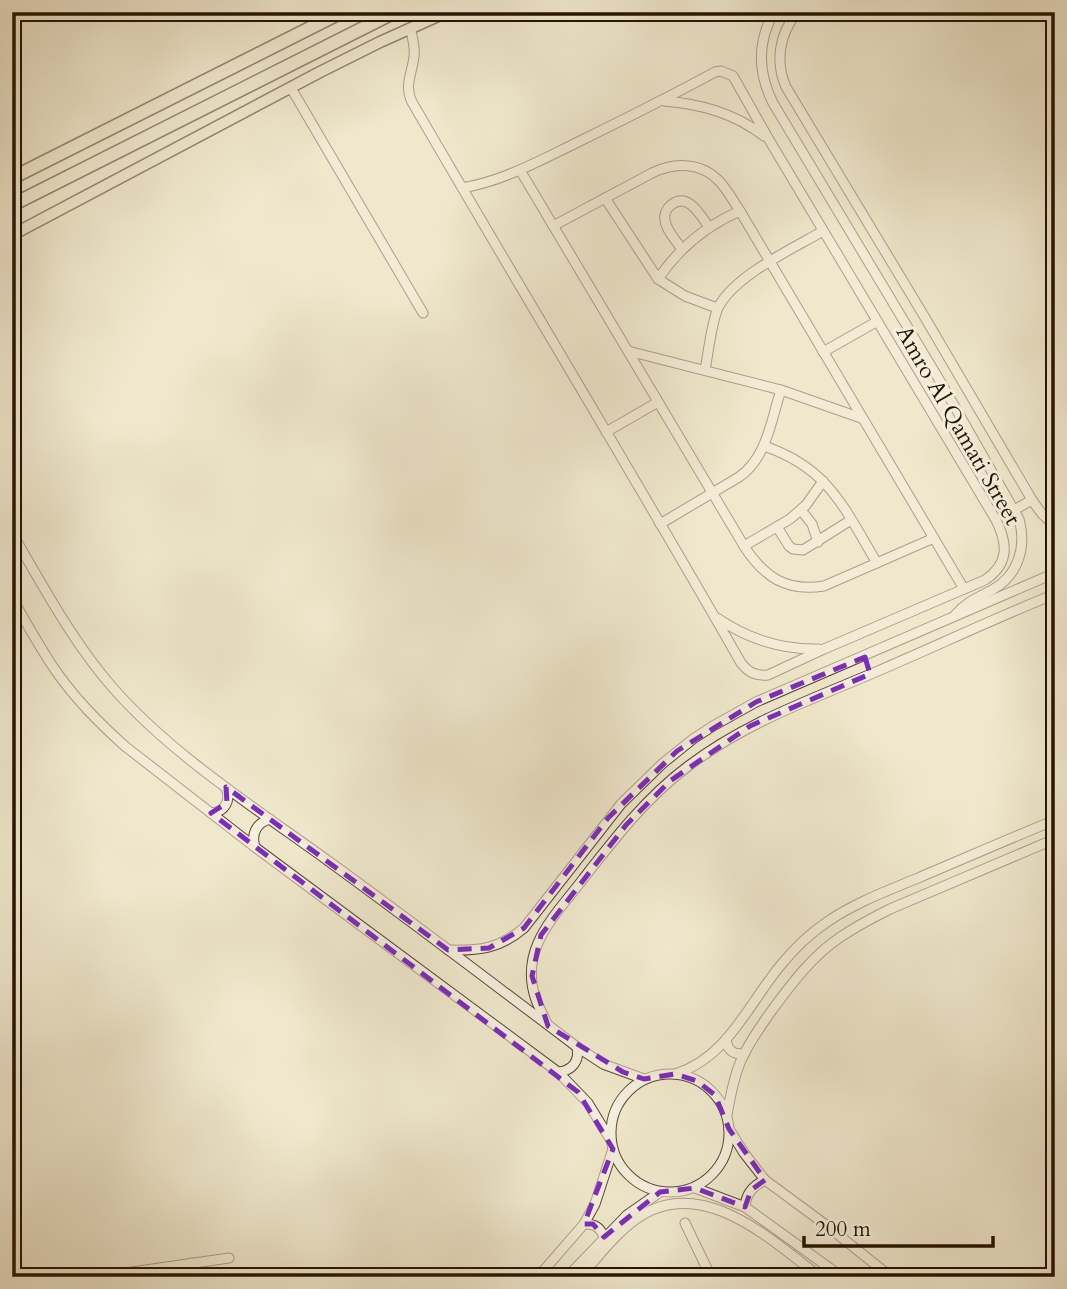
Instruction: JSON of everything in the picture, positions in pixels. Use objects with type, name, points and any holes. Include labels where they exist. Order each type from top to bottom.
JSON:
[{"type":"highway","points":[[12,178],[342,12]]},
{"type":"highway","points":[[12,205],[395,12]]},
{"type":"main road","points":[[12,235],[290,88],[447,12]]},
{"type":"street","points":[[774,12],[765,31],[761,56],[764,80],[773,103],[901,316],[1014,510],[1021,528],[1020,556],[1012,573],[1001,585],[964,605],[953,617]]},
{"type":"street","points":[[797,12],[786,30],[780,49],[780,65],[786,88],[925,316],[1032,500],[1055,526]]},
{"type":"street","name":"Amro Al Qamati Street","points":[[410,28],[414,54],[407,85],[408,94],[462,188],[746,670],[760,676],[768,675],[985,580],[999,567],[1003,558],[1004,540],[996,520],[733,76],[715,72],[662,101],[520,170],[462,188]]},
{"type":"street","points":[[290,88],[423,313]]},
{"type":"street","name":"Amro Al Qamati Street","points":[[662,101],[715,109],[743,121],[768,138]]},
{"type":"street","points":[[553,226],[660,169],[684,165],[702,170],[720,182],[740,211],[964,589]]},
{"type":"street","points":[[520,170],[744,547],[768,574],[780,582],[799,587],[824,586],[934,538]]},
{"type":"street","points":[[605,198],[658,279],[685,296],[718,309]]},
{"type":"street","points":[[682,250],[665,222],[671,205],[680,201],[689,203],[709,228]]},
{"type":"street","points":[[658,279],[682,250],[709,228],[740,211]]},
{"type":"street","points":[[705,370],[718,309],[724,299],[741,282],[770,262],[823,231]]},
{"type":"street","points":[[823,352],[877,322]]},
{"type":"street","points":[[628,351],[781,390],[861,418]]},
{"type":"street","points":[[660,524],[745,473],[754,464],[764,446],[781,390]]},
{"type":"street","points":[[606,432],[658,402]]},
{"type":"street","points":[[764,446],[796,459],[823,481],[839,500],[877,563]]},
{"type":"street","points":[[744,547],[801,510],[823,481]]},
{"type":"street","points":[[1014,510],[1032,500]]},
{"type":"street","points":[[801,510],[812,524],[818,542]]},
{"type":"street","points":[[777,527],[793,549],[803,550],[851,520]]},
{"type":"street","points":[[12,533],[62,618],[95,666],[149,724],[226,787],[577,1047],[604,1064],[645,1079]]},
{"type":"street","points":[[448,950],[476,950],[513,937],[532,918],[608,818],[647,777],[677,751],[713,726],[779,692],[1055,573]]},
{"type":"street","points":[[548,1026],[537,1002],[531,976],[535,951],[545,928],[626,825],[654,795],[685,768],[759,721],[1055,594]]},
{"type":"street","points":[[12,598],[57,673],[89,712],[126,747],[256,848],[558,1072],[588,1103],[623,1169],[639,1184],[660,1192],[695,1188],[710,1178],[721,1164],[728,1147],[727,1115],[735,1075],[744,1053],[804,969],[838,939],[865,922],[896,906],[1055,839]]},
{"type":"street","name":"Amro Al Qamati Street","points":[[714,616],[740,632],[768,643],[824,649]]},
{"type":"street","points":[[887,646],[888,656],[894,664]]},
{"type":"street","points":[[862,656],[870,662],[870,674]]},
{"type":"street","points":[[211,813],[222,810],[227,803],[229,796],[226,787]]},
{"type":"street","points":[[256,848],[254,832],[262,822],[270,819]]},
{"type":"street","points":[[527,1277],[533,1273],[540,1275],[584,1224],[595,1204],[611,1144],[612,1119],[619,1103],[630,1089],[645,1079],[675,1074],[702,1062],[726,1039],[792,952],[827,922],[869,899],[1055,820]]},
{"type":"street","points":[[1032,830],[1032,837],[1040,845]]},
{"type":"street","points":[[1006,840],[1013,847],[1013,857]]},
{"type":"street","points":[[532,918],[537,927],[545,928]]},
{"type":"street","points":[[726,1039],[730,1051],[744,1053]]},
{"type":"street","points":[[558,1072],[574,1065],[578,1054],[577,1047]]},
{"type":"street","points":[[675,1074],[697,1081],[715,1095],[727,1115]]},
{"type":"street","points":[[729,1129],[765,1181],[823,1222],[891,1277]]},
{"type":"street","points":[[745,1207],[751,1190],[765,1181]]},
{"type":"street","points":[[695,1188],[745,1207],[842,1277]]},
{"type":"street","points":[[580,1277],[585,1264],[604,1237],[627,1215],[660,1192]]},
{"type":"street","points":[[567,1277],[643,1214],[674,1204],[711,1206],[729,1213],[757,1229],[820,1277]]},
{"type":"street","points":[[685,1223],[711,1277]]},
{"type":"street","points":[[584,1224],[594,1225],[602,1231],[604,1237]]},
{"type":"street","points":[[97,1277],[229,1258]]},
{"type":"street","points":[[191,1264],[203,1277],[209,1261]]},
{"type":"street","points":[[585,1264],[594,1277]]},
{"type":"highlighted area","points":[[865,657],[870,674],[750,726],[670,781],[626,825],[541,935],[532,976],[548,1026],[623,1072],[644,1079],[675,1074],[697,1081],[715,1095],[729,1129],[765,1180],[751,1190],[745,1207],[695,1188],[660,1192],[604,1237],[593,1224],[584,1224],[613,1149],[578,1092],[211,813],[227,803],[226,787],[448,950],[489,948],[524,928],[608,818],[677,751],[756,702]]}]
